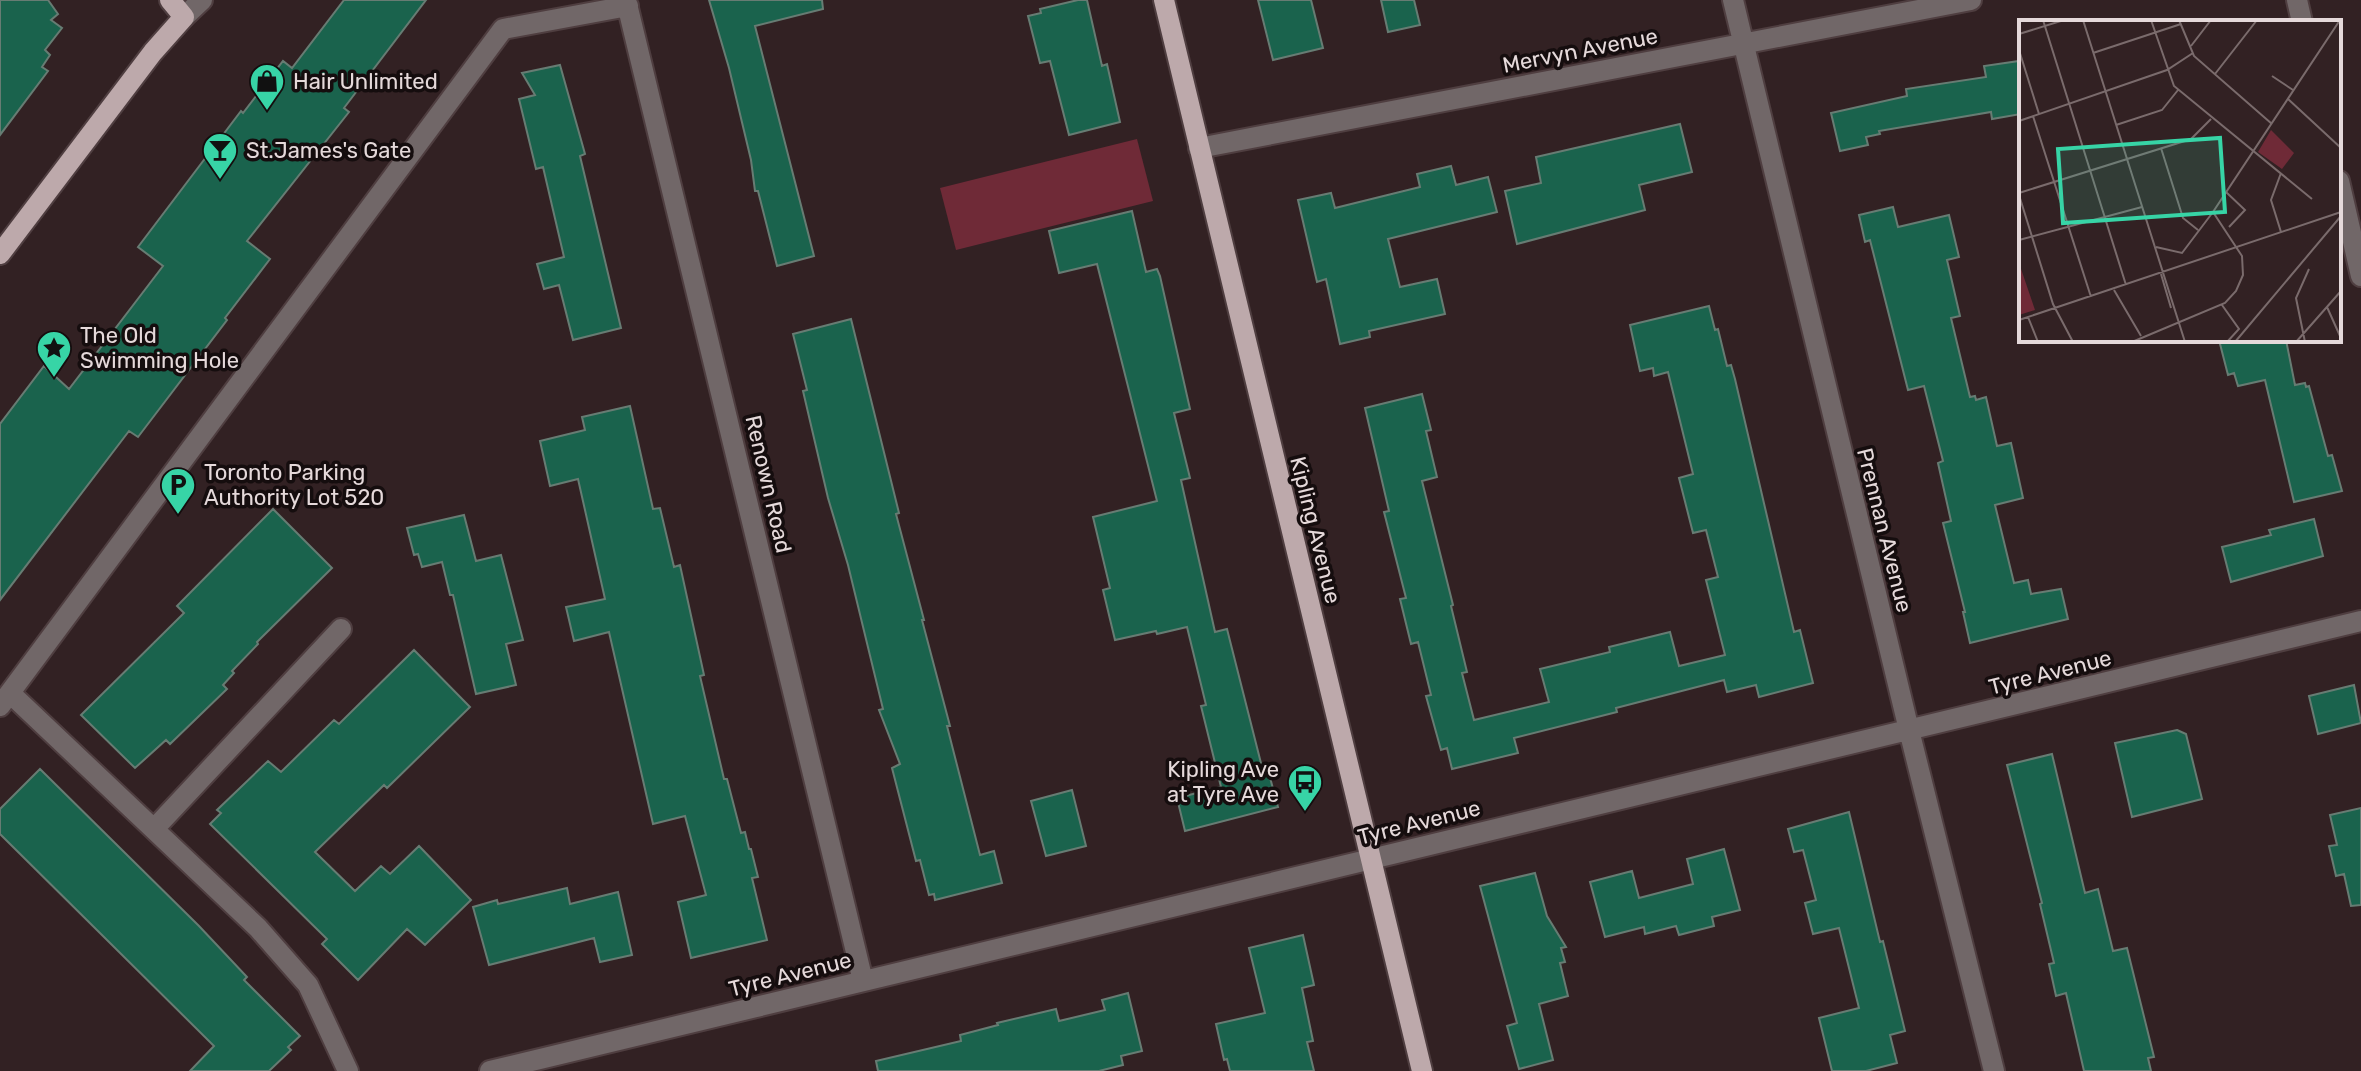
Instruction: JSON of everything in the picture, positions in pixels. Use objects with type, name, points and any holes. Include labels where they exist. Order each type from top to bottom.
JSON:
[{"type":"main road","points":[[0,254],[153,52],[184,17],[170,0]]},
{"type":"main road","name":"Kipling Avenue","points":[[1164,0],[1422,1071]]},
{"type":"street","points":[[184,17],[202,0]]},
{"type":"street","name":"Prennan Avenue","points":[[1733,0],[1994,1071]]},
{"type":"street","name":"Mervyn Avenue","points":[[1199,148],[1971,0]]},
{"type":"street","points":[[2297,0],[2302,20]]},
{"type":"street","points":[[348,1071],[308,985],[258,928],[154,829],[5,699],[503,29],[627,3]]},
{"type":"street","name":"Renown Road","points":[[627,3],[863,981]]},
{"type":"street","points":[[2341,190],[2361,276]]},
{"type":"street","name":"Tyre Avenue","points":[[490,1071],[2361,621]]},
{"type":"street","points":[[154,829],[341,629]]},
{"type":"shaded area","points":[[1137,139],[1153,201],[956,250],[940,188]]},
{"type":"building","points":[[0,0],[48,0],[58,14],[51,20],[62,28],[45,50],[50,55],[42,67],[48,71],[0,135]]},
{"type":"building","points":[[344,0],[426,0],[344,108],[349,112],[247,241],[270,259],[225,318],[227,320],[138,437],[129,431],[0,600],[0,424],[44,366],[69,389],[163,266],[138,247],[241,111],[243,113],[283,61],[292,68]]},
{"type":"building","points":[[709,0],[822,0],[823,9],[755,26],[814,256],[777,266],[758,191],[755,191],[751,160],[729,68]]},
{"type":"building","points":[[1087,0],[1102,66],[1107,64],[1120,122],[1069,135],[1050,61],[1040,63],[1028,16],[1041,13],[1040,9]]},
{"type":"building","points":[[1258,0],[1311,0],[1323,48],[1273,60]]},
{"type":"building","points":[[1381,0],[1414,0],[1420,25],[1388,32]]},
{"type":"building","points":[[2019,61],[2019,114],[1992,119],[1991,112],[1879,131],[1880,134],[1866,137],[1868,145],[1840,151],[1831,113],[1907,96],[1906,89],[1986,77],[1984,66]]},
{"type":"building","points":[[560,65],[585,154],[580,156],[621,328],[573,340],[559,285],[544,289],[537,264],[564,257],[543,167],[536,169],[519,99],[535,95],[522,73]]},
{"type":"building","points":[[1680,124],[1692,172],[1639,185],[1645,210],[1517,244],[1505,191],[1541,183],[1536,157]]},
{"type":"building","points":[[1451,166],[1456,185],[1488,177],[1497,212],[1388,239],[1400,287],[1437,279],[1445,314],[1369,331],[1370,337],[1340,344],[1326,279],[1317,282],[1298,200],[1331,193],[1335,208],[1420,187],[1417,174]]},
{"type":"building","points":[[1893,207],[1898,227],[1949,215],[1959,257],[1947,260],[1960,316],[1951,318],[1970,397],[1975,396],[1976,400],[1986,397],[1997,446],[2011,443],[2023,498],[1995,505],[2014,583],[2028,580],[2031,594],[2061,589],[2068,619],[1970,643],[1943,523],[1951,521],[1938,463],[1943,461],[1924,386],[1908,390],[1870,240],[1865,242],[1859,215]]},
{"type":"building","points":[[1132,211],[1146,272],[1157,269],[1160,276],[1190,409],[1174,413],[1190,478],[1181,480],[1215,632],[1227,629],[1264,775],[1269,774],[1278,807],[1185,831],[1177,798],[1221,787],[1201,706],[1206,705],[1187,627],[1115,640],[1103,590],[1110,588],[1093,517],[1157,501],[1097,264],[1059,273],[1049,231]]},
{"type":"building","points":[[1709,306],[1727,366],[1731,365],[1735,379],[1794,632],[1800,630],[1813,683],[1759,697],[1756,685],[1727,692],[1724,680],[1514,738],[1518,753],[1452,769],[1447,748],[1441,750],[1426,696],[1431,695],[1418,642],[1411,644],[1400,599],[1406,598],[1384,512],[1389,511],[1365,408],[1422,394],[1431,430],[1426,431],[1437,477],[1422,481],[1453,605],[1467,672],[1462,673],[1474,720],[1549,702],[1540,669],[1610,652],[1609,647],[1670,632],[1679,666],[1725,655],[1706,580],[1718,577],[1706,530],[1693,533],[1679,478],[1693,474],[1668,372],[1654,376],[1653,368],[1640,371],[1630,325]]},
{"type":"building","points":[[851,319],[980,855],[994,851],[1002,883],[935,900],[934,894],[929,895],[920,860],[916,861],[892,768],[900,764],[879,710],[883,709],[848,565],[828,498],[793,334]]},
{"type":"building","points":[[2220,342],[2286,342],[2295,385],[2305,383],[2306,387],[2309,386],[2328,456],[2332,455],[2342,491],[2294,502],[2265,380],[2238,386],[2234,373],[2228,375]]},
{"type":"building","points":[[630,406],[653,509],[660,508],[674,567],[680,565],[704,675],[700,676],[724,779],[727,779],[741,833],[745,832],[751,849],[758,877],[752,878],[767,940],[691,958],[678,902],[706,895],[685,816],[653,824],[609,632],[574,641],[566,607],[605,599],[578,479],[550,486],[540,441],[585,430],[582,417]]},
{"type":"building","points":[[273,509],[332,568],[257,642],[223,685],[227,689],[170,744],[166,740],[135,768],[81,715],[184,613],[177,606]]},
{"type":"building","points":[[464,515],[476,561],[501,555],[523,640],[506,644],[516,685],[476,694],[453,595],[450,595],[442,562],[422,567],[418,554],[414,555],[407,528]]},
{"type":"building","points":[[2314,519],[2323,556],[2231,582],[2222,547],[2271,535],[2269,530]]},
{"type":"building","points":[[414,650],[470,707],[387,788],[384,785],[315,852],[355,891],[381,866],[390,874],[419,846],[471,900],[425,945],[407,929],[358,980],[322,944],[327,939],[210,824],[221,813],[217,810],[268,761],[281,772],[334,720],[339,724]]},
{"type":"building","points":[[2354,685],[2361,723],[2318,734],[2309,696]]},
{"type":"building","points":[[2177,730],[2186,734],[2202,799],[2132,817],[2115,743]]},
{"type":"building","points":[[2052,754],[2085,893],[2098,889],[2113,951],[2127,948],[2154,1057],[2148,1058],[2151,1071],[2084,1071],[2066,993],[2056,996],[2049,964],[2054,963],[2042,903],[2007,765]]},
{"type":"building","points":[[40,769],[199,926],[247,977],[244,980],[300,1036],[288,1047],[291,1050],[269,1071],[190,1071],[214,1046],[0,834],[0,809]]},
{"type":"building","points":[[1072,790],[1086,846],[1046,856],[1031,801]]},
{"type":"building","points":[[2361,808],[2361,905],[2351,906],[2344,874],[2336,876],[2329,846],[2337,845],[2330,815]]},
{"type":"building","points":[[1849,812],[1905,1031],[1890,1035],[1897,1063],[1866,1071],[1832,1071],[1819,1018],[1859,1008],[1839,928],[1813,934],[1805,903],[1816,900],[1803,850],[1794,852],[1788,829]]},
{"type":"building","points":[[1724,849],[1740,910],[1712,917],[1714,926],[1679,935],[1676,926],[1645,934],[1644,927],[1605,937],[1590,882],[1632,871],[1639,898],[1693,884],[1687,859]]},
{"type":"building","points":[[1535,873],[1547,916],[1566,947],[1561,948],[1565,962],[1560,963],[1568,996],[1539,1004],[1553,1060],[1519,1069],[1507,1026],[1517,1023],[1480,886]]},
{"type":"building","points":[[567,888],[570,904],[618,892],[632,955],[600,962],[594,938],[489,965],[473,907]]},
{"type":"building","points":[[1303,935],[1314,985],[1302,988],[1313,1041],[1307,1042],[1314,1071],[1230,1071],[1227,1059],[1224,1060],[1216,1024],[1265,1013],[1249,948]]},
{"type":"building","points":[[1128,993],[1142,1051],[1121,1056],[1123,1065],[1099,1071],[878,1071],[876,1061],[961,1041],[960,1035],[997,1023],[1056,1009],[1059,1021],[1105,1010],[1102,1000]]},
{"type":"place","name":"Hair Unlimited","points":[[267,112]]},
{"type":"place","name":"St.James's Gate","points":[[220,181]]},
{"type":"place","name":"The Old Swimming Hole","points":[[54,379]]},
{"type":"place","name":"Toronto Parking Authority Lot 520","points":[[178,516]]},
{"type":"place","name":"Kipling Ave at Tyre Ave","points":[[1305,813]]}]
